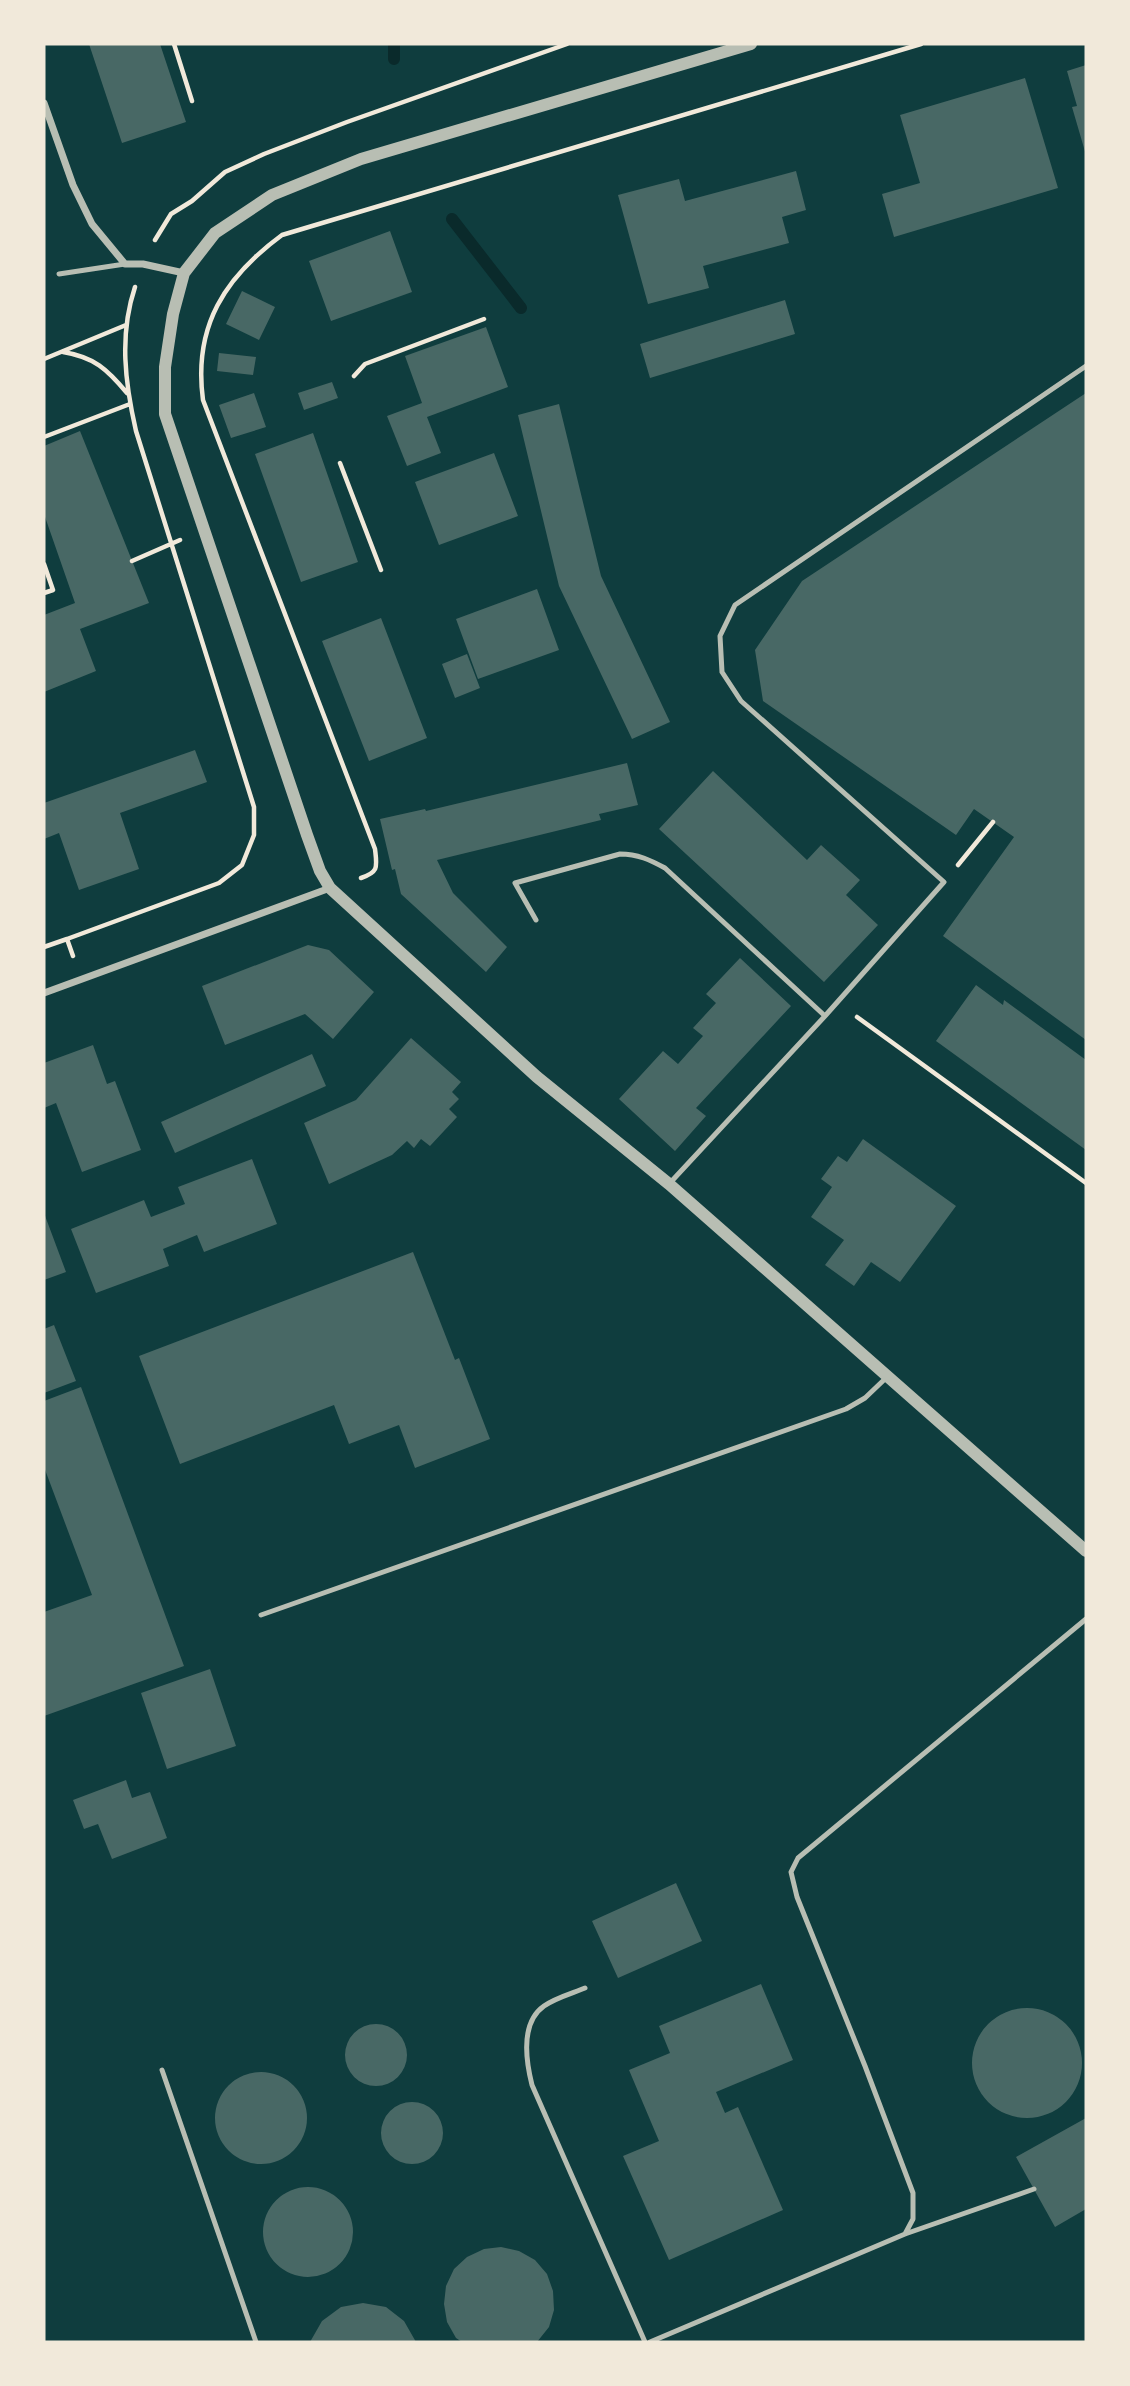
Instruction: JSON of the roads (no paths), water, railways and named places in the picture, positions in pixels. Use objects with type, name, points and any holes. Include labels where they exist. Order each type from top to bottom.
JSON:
[{"type":"street","points":[[751,44],[361,159],[272,195],[215,233],[184,273],[173,314],[165,367],[165,414],[303,824],[320,871],[330,888],[537,1077],[669,1184],[1086,1551]]},
{"type":"street","points":[[44,103],[73,185],[92,224],[125,264],[143,264],[184,273]]},
{"type":"street","points":[[44,993],[330,888]]},
{"type":"lane","points":[[59,274],[125,264]]},
{"type":"lane","points":[[669,1184],[825,1016],[944,882],[741,701],[722,673],[720,636],[735,605],[1086,366]]},
{"type":"lane","points":[[536,920],[515,883],[620,854],[634,854],[665,868],[825,1016]]},
{"type":"lane","points":[[261,1615],[846,1409],[865,1398],[888,1376]]},
{"type":"lane","points":[[905,2234],[913,2219],[913,2193],[900,2154],[797,1897],[791,1872],[798,1858],[1086,1619]]},
{"type":"lane","points":[[585,1988],[543,2006],[530,2024],[527,2066],[532,2085],[648,2342],[905,2234],[1034,2189]]},
{"type":"lane","points":[[162,2070],[256,2342]]},
{"type":"waterway","points":[[394,44],[394,59]]},
{"type":"waterway","points":[[452,219],[521,308]]}]
